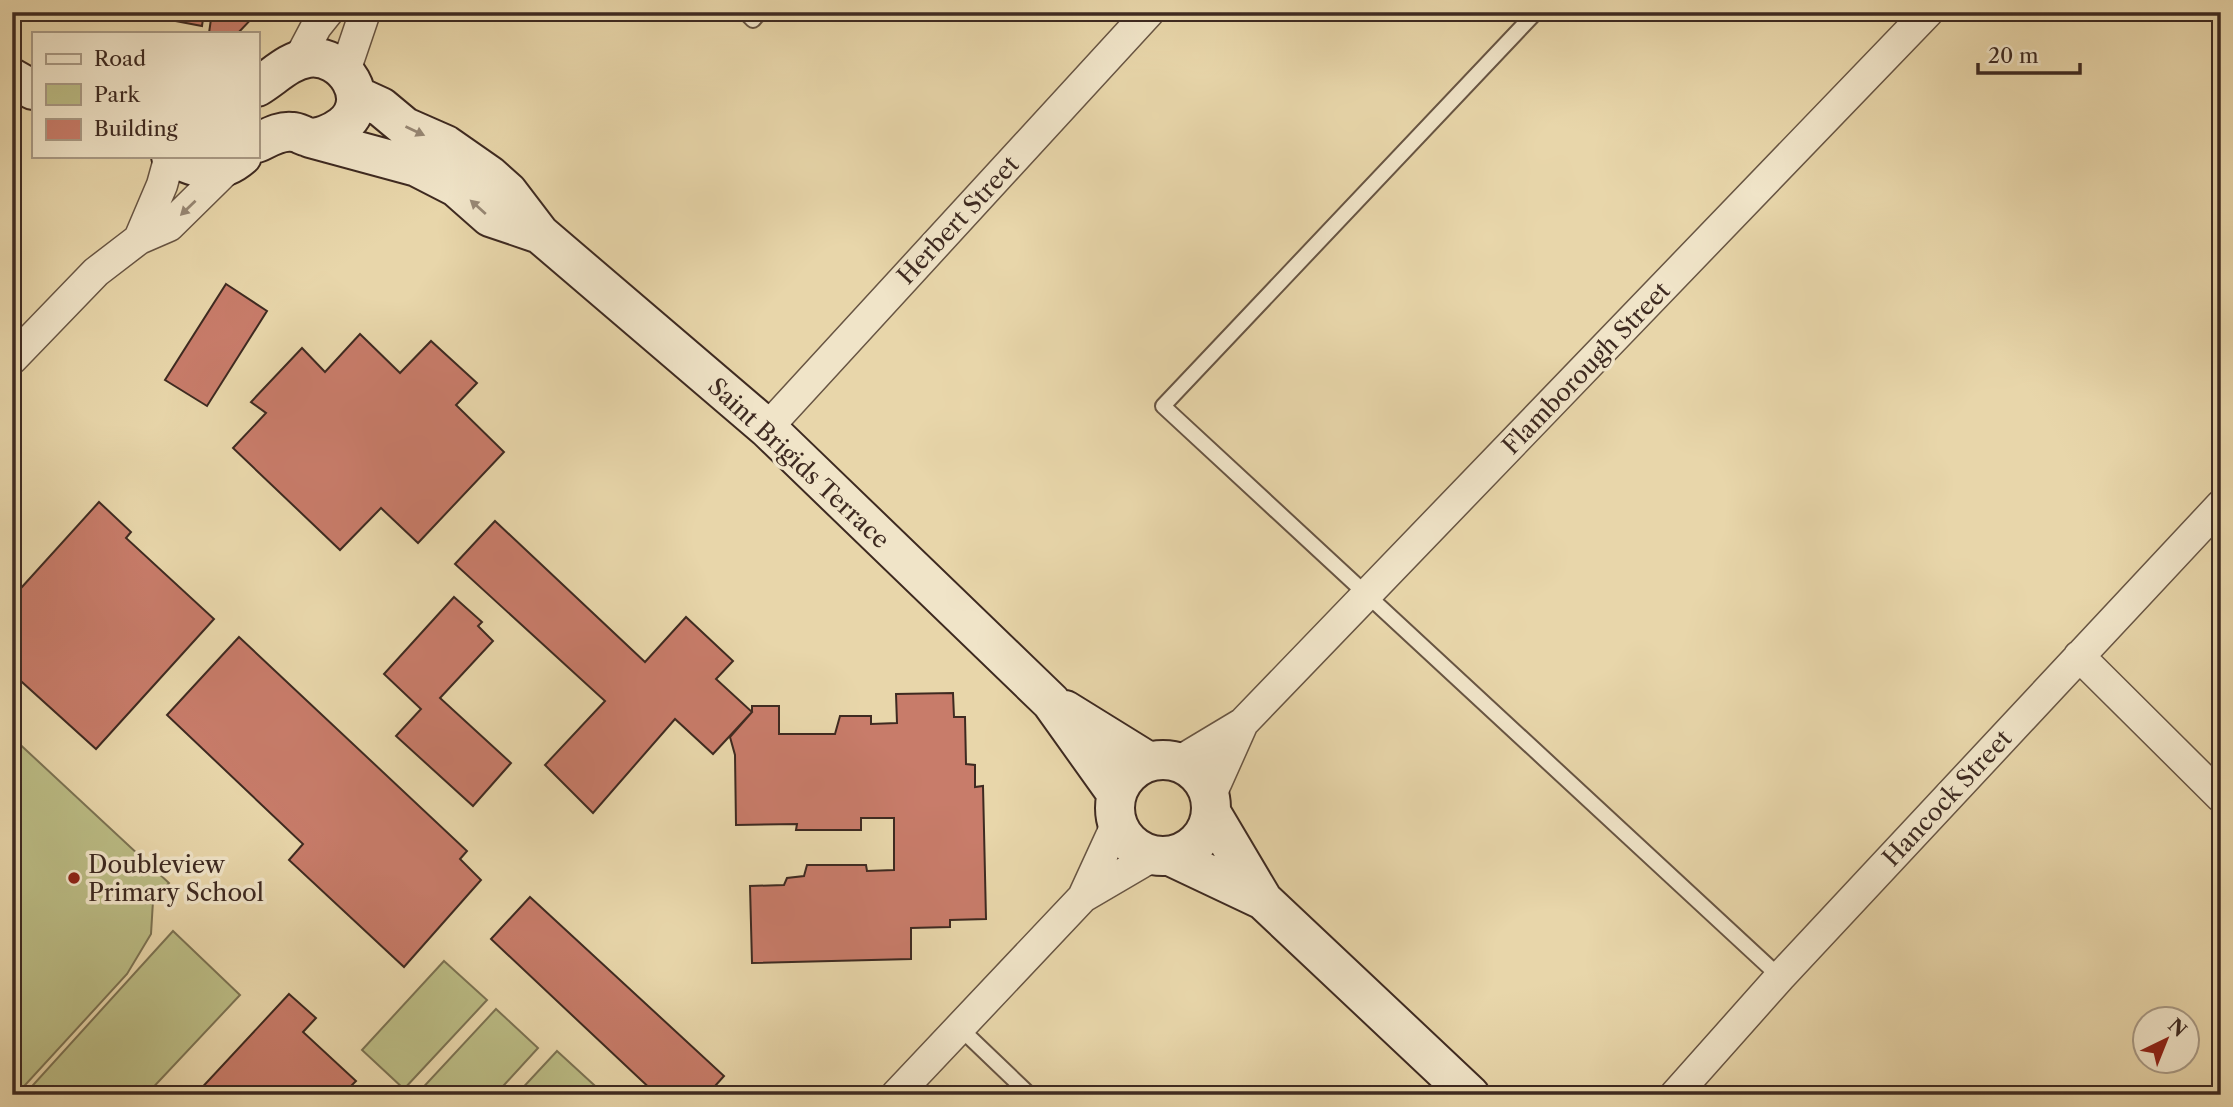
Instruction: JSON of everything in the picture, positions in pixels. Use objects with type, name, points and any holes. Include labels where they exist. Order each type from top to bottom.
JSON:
[{"type":"street","points":[[259,86],[298,61],[316,27],[328,12]]},
{"type":"street","points":[[310,138],[327,134],[344,125],[355,110],[351,83],[365,12]]},
{"type":"street","name":"Herbert Street","points":[[766,428],[1149,12]]},
{"type":"street","name":"Flamborough Street","points":[[1163,762],[1243,723],[1928,12]]},
{"type":"street","name":"Saint Brigids Terrace","points":[[298,61],[323,59],[405,127],[446,145],[508,192],[540,234],[766,428],[1051,702],[1117,808]]},
{"type":"street","points":[[12,66],[32,61]]},
{"type":"street","points":[[12,78],[32,89]]},
{"type":"street","name":"Saint Brigids Terrace","points":[[259,144],[274,134],[293,132],[417,167],[456,187],[490,217],[540,234]]},
{"type":"street","points":[[139,239],[170,158]]},
{"type":"street","name":"Saint Brigids Terrace","points":[[175,158],[194,168],[213,170],[237,158]]},
{"type":"street","points":[[12,359],[96,272],[139,239],[169,226],[240,158]]},
{"type":"street","name":"Hancock Street","points":[[1675,1095],[1780,977],[2221,505]]},
{"type":"street","points":[[2079,656],[2221,797]]},
{"type":"street","name":"Saint Brigids Terrace","points":[[1051,702],[1163,762]]},
{"type":"street","name":"Flamborough Street","points":[[1211,806],[1243,723]]},
{"type":"street","points":[[1083,897],[1130,773],[1163,762],[1192,770],[1203,782],[1211,806],[1264,900],[1470,1095]]},
{"type":"street","points":[[896,1095],[1083,897],[1161,856],[1186,852],[1199,841],[1211,806]]},
{"type":"street","points":[[1117,808],[1125,838],[1138,849],[1161,856],[1264,900]]},
{"type":"lane","points":[[745,12],[753,20],[760,12]]},
{"type":"lane","points":[[1536,12],[1163,405],[1780,977]]},
{"type":"lane","points":[[960,1028],[1030,1095]]},
{"type":"green space","points":[[12,737],[169,883],[153,901],[151,934],[127,974],[16,1095],[12,1095]]},
{"type":"green space","points":[[173,931],[240,995],[146,1095],[24,1095]]},
{"type":"green space","points":[[444,961],[487,1000],[404,1089],[362,1050]]},
{"type":"green space","points":[[496,1009],[538,1048],[495,1095],[416,1095]]},
{"type":"green space","points":[[557,1051],[605,1095],[516,1095]]},
{"type":"building","points":[[150,12],[204,12],[202,26],[149,16]]},
{"type":"building","points":[[212,12],[258,12],[239,32],[209,32]]},
{"type":"building","points":[[226,284],[267,311],[207,406],[165,380]]},
{"type":"building","points":[[360,334],[400,373],[431,341],[477,383],[456,405],[504,452],[418,543],[381,508],[340,550],[233,448],[266,413],[251,402],[302,348],[325,372]]},
{"type":"building","points":[[99,502],[131,532],[126,538],[214,619],[96,749],[12,673],[12,598]]},
{"type":"building","points":[[495,521],[645,662],[686,617],[733,661],[716,679],[752,712],[713,754],[675,719],[593,813],[545,765],[605,701],[455,564]]},
{"type":"building","points":[[454,597],[482,622],[478,626],[493,641],[440,698],[511,763],[473,806],[396,736],[421,709],[384,674]]},
{"type":"building","points":[[239,637],[467,851],[460,859],[481,880],[404,967],[289,860],[303,844],[167,715]]},
{"type":"building","points":[[953,693],[954,717],[965,717],[966,764],[975,765],[975,787],[983,786],[986,919],[950,920],[950,927],[911,928],[911,959],[752,963],[750,886],[784,885],[787,878],[804,876],[807,865],[866,865],[867,871],[894,870],[894,818],[861,818],[861,830],[796,830],[797,824],[736,825],[735,755],[730,737],[752,712],[752,706],[779,706],[779,734],[835,734],[840,716],[871,716],[871,724],[897,723],[896,694]]},
{"type":"building","points":[[530,897],[724,1076],[707,1095],[657,1095],[491,939]]},
{"type":"building","points":[[289,994],[316,1018],[303,1032],[356,1081],[352,1085],[361,1093],[195,1095]]},
{"type":"place","name":"Doubleview Primary School","points":[[74,878]]}]
